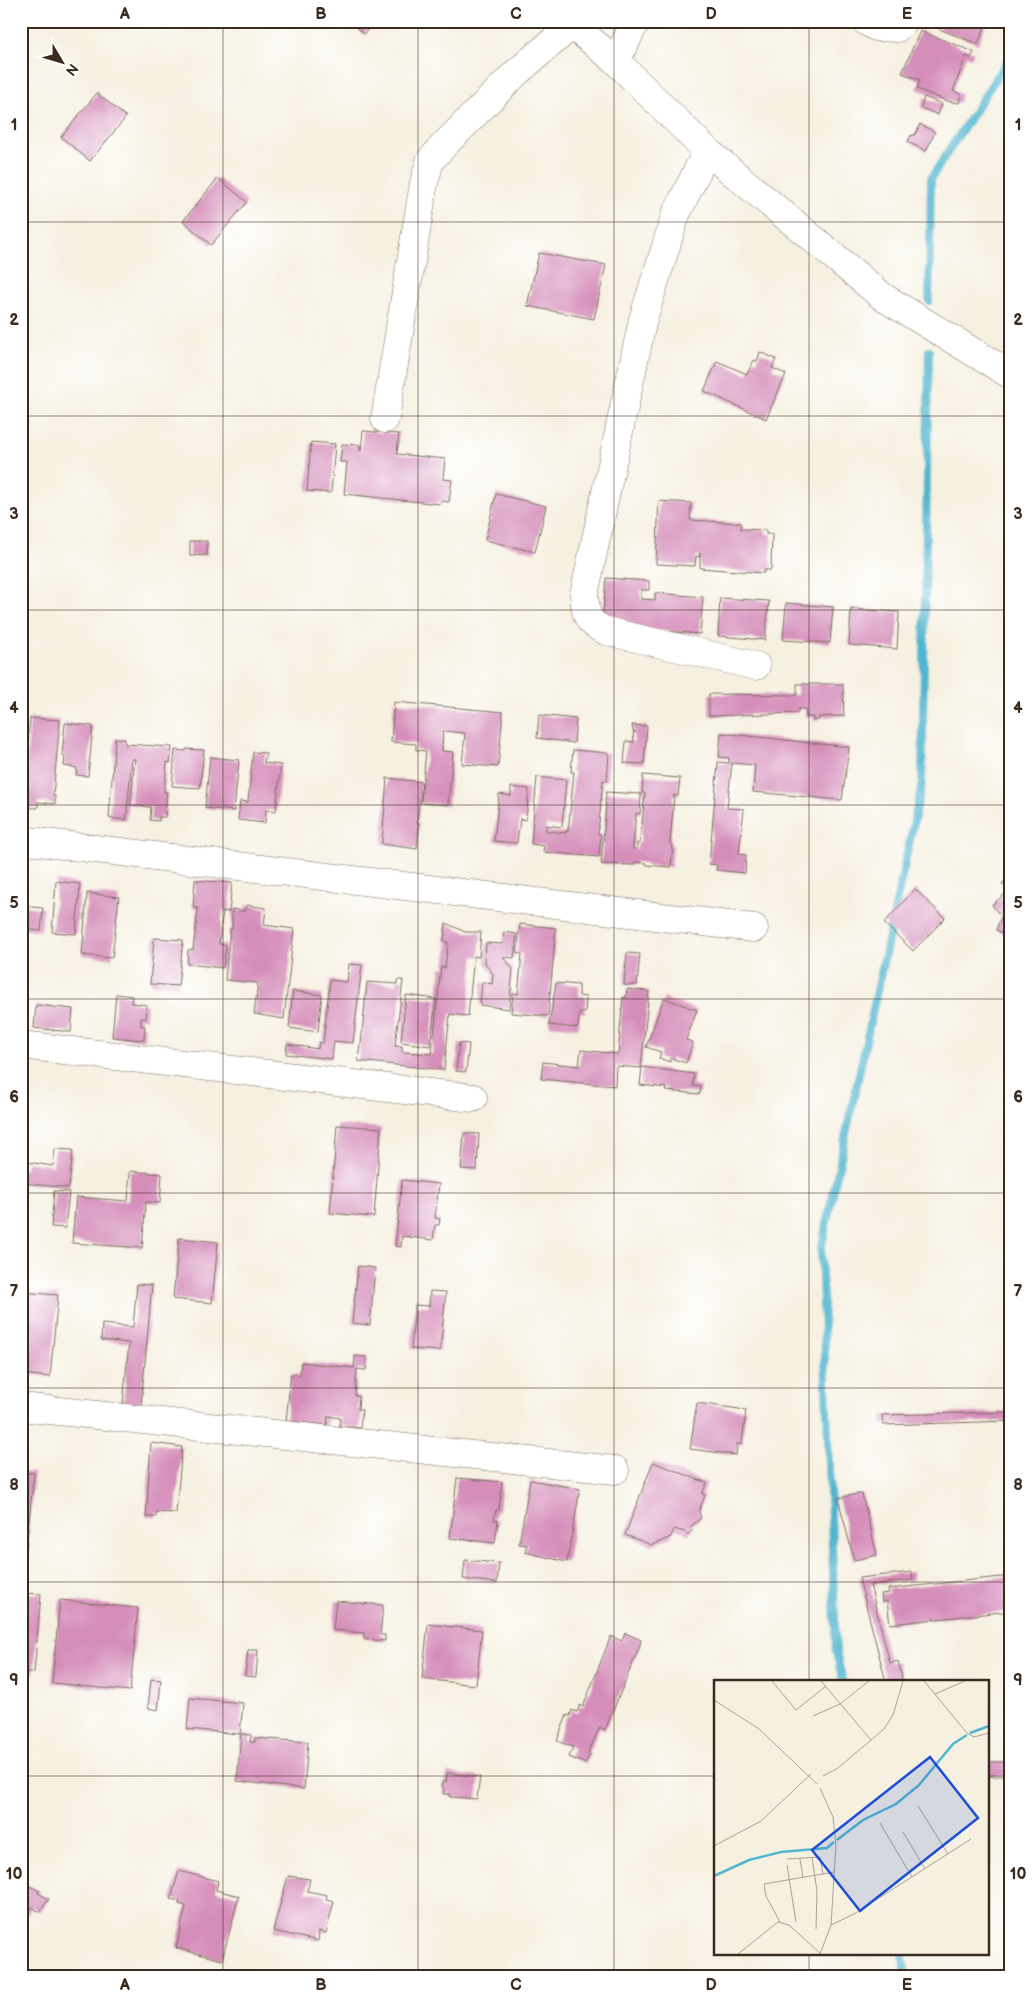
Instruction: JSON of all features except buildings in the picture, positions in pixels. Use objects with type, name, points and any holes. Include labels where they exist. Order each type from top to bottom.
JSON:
[{"type":"street","points":[[616,61],[636,21]]},
{"type":"street","points":[[865,21],[876,27],[897,28],[904,21]]},
{"type":"street","points":[[385,419],[424,183],[430,161],[515,74],[570,23],[616,61],[707,151],[883,297],[1011,375]]},
{"type":"street","points":[[707,151],[676,214],[642,319],[584,595],[586,612],[592,625],[606,631],[756,666]]},
{"type":"street","points":[[21,840],[754,928]]},
{"type":"street","points":[[21,1045],[473,1098]]},
{"type":"street","points":[[21,1407],[615,1470]]},
{"type":"waterway","points":[[929,301],[931,178],[1011,55]]},
{"type":"waterway","points":[[843,1680],[836,1652],[821,1249],[922,784],[929,350]]},
{"type":"waterway","points":[[902,1956],[907,1977]]}]
